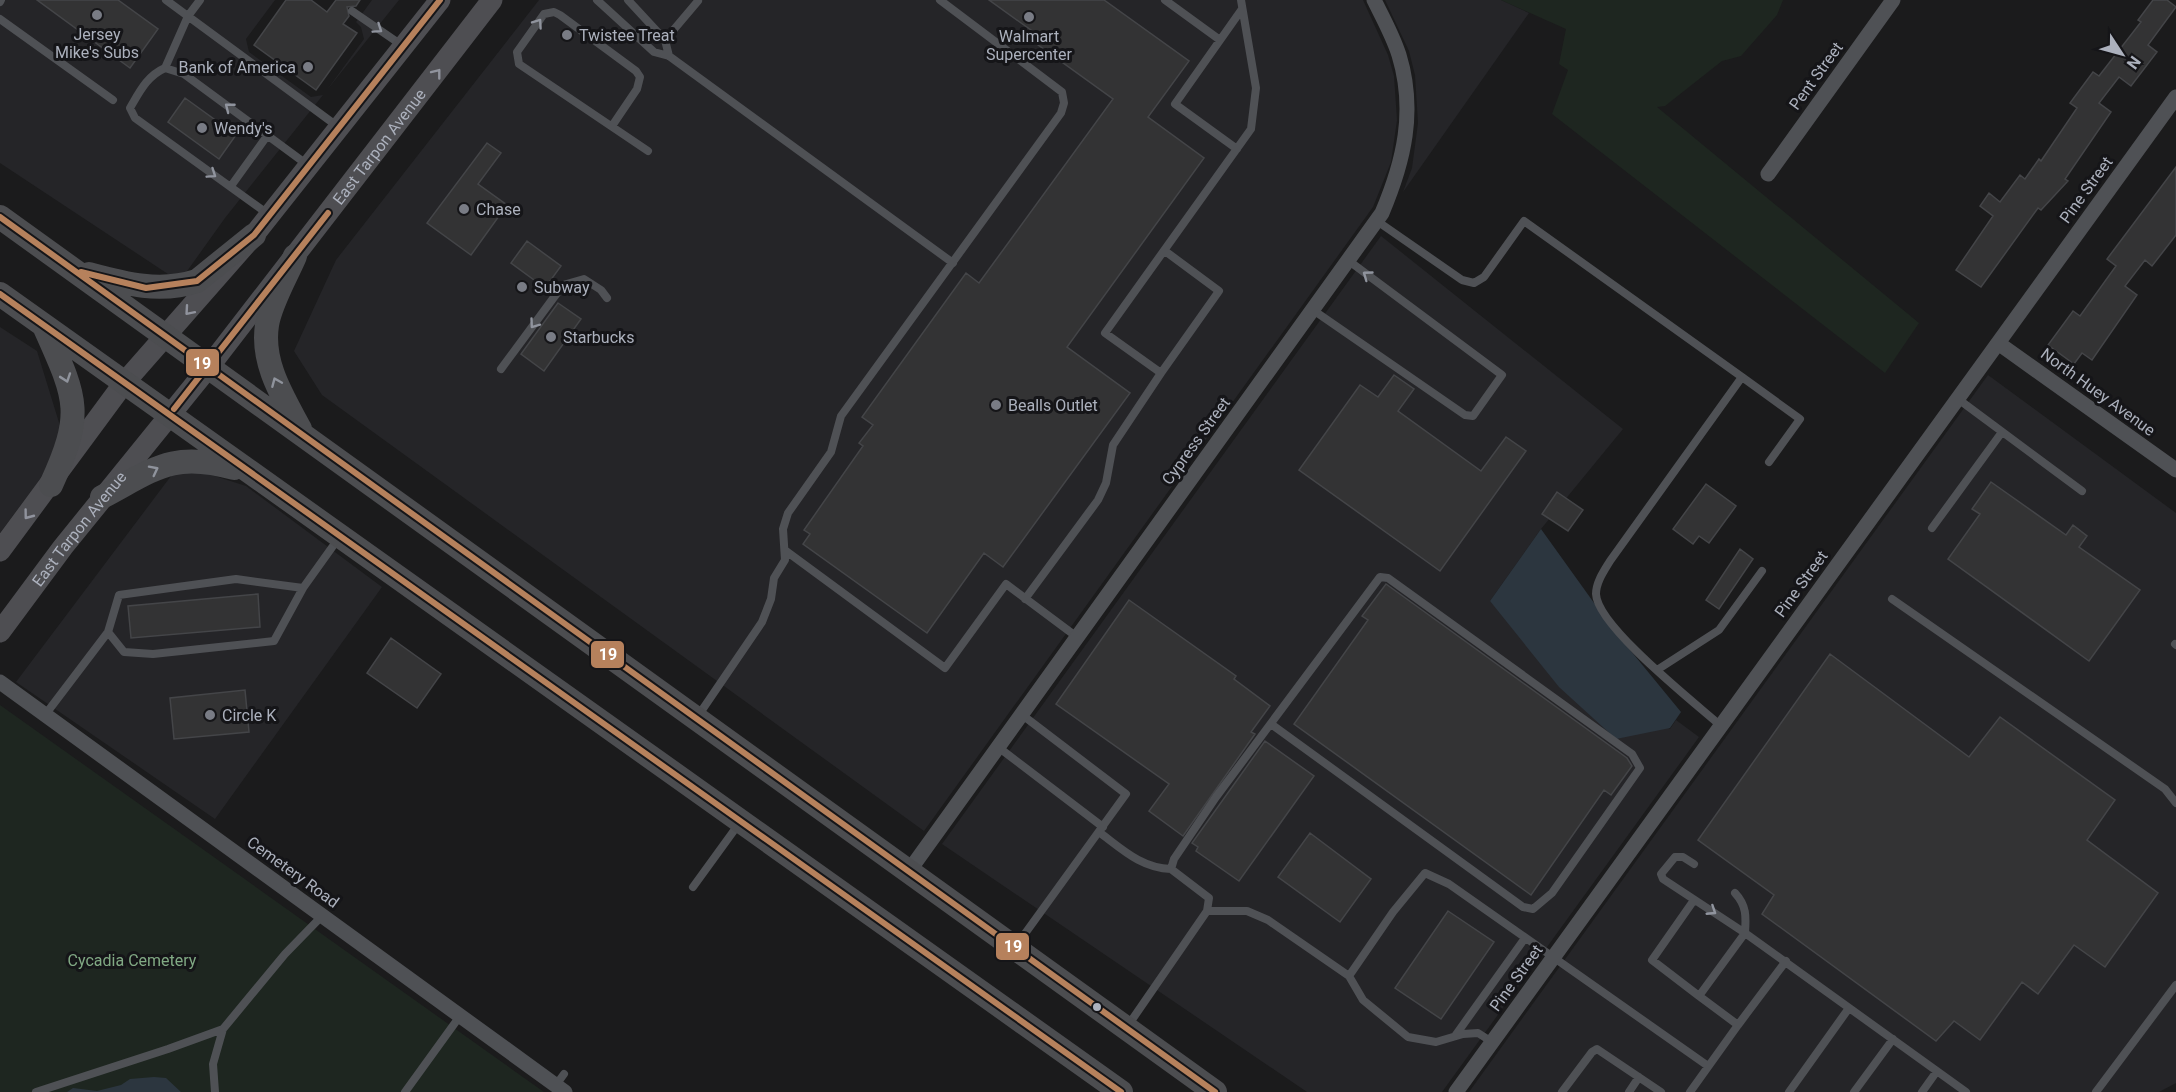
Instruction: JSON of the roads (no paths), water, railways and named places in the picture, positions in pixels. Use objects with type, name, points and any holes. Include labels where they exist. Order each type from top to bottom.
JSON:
[{"type":"highway","points":[[0,217],[1215,1092]]},
{"type":"highway","points":[[74,270],[146,288],[186,284],[197,281],[254,235]]},
{"type":"highway","points":[[295,255],[267,323],[266,350],[274,381],[303,434]]},
{"type":"highway","points":[[0,294],[168,416],[341,535],[1120,1092]]},
{"type":"highway","points":[[43,324],[68,379],[74,407],[69,444],[51,485]]},
{"type":"highway","points":[[102,497],[170,462],[205,460],[249,472]]},
{"type":"main road","points":[[0,551],[51,485],[124,383],[166,338],[270,216],[441,0]]},
{"type":"main road","name":"East Tarpon Avenue","points":[[0,632],[102,497],[208,368],[492,0]]},
{"type":"street","name":"Cypress Street","points":[[909,871],[1377,220],[1398,176],[1407,122],[1404,75],[1398,53],[1374,0]]},
{"type":"street","name":"Pent Street","points":[[1768,174],[1893,0]]},
{"type":"street","name":"Pine Street","points":[[1456,1092],[2176,97]]},
{"type":"street","name":"North Huey Avenue","points":[[1998,343],[2176,471]]},
{"type":"street","name":"Cemetery Road","points":[[0,682],[460,1016],[561,1084]]},
{"type":"lane","points":[[166,0],[341,128]]},
{"type":"lane","points":[[200,0],[188,16],[165,68],[154,73],[142,87],[130,108],[135,118],[270,216]]},
{"type":"lane","points":[[597,0],[654,52],[669,56],[953,263]]},
{"type":"lane","points":[[628,0],[665,40],[669,56]]},
{"type":"lane","points":[[697,718],[755,636],[768,609],[774,578],[785,560],[783,529],[788,513],[831,452],[838,422],[1061,113],[1064,103],[1062,92],[940,0]]},
{"type":"lane","points":[[1166,0],[1220,40]]},
{"type":"lane","points":[[665,40],[698,2]]},
{"type":"lane","points":[[1237,149],[1175,104],[1242,4]]},
{"type":"lane","points":[[1161,373],[1104,333],[1251,129],[1256,88],[1242,4]]},
{"type":"lane","points":[[352,11],[404,47]]},
{"type":"lane","points":[[612,126],[637,89],[640,77],[636,71],[560,15],[554,12],[544,14],[517,52],[519,64],[526,71],[648,151]]},
{"type":"lane","points":[[0,19],[113,100]]},
{"type":"lane","points":[[165,68],[184,74],[310,167]]},
{"type":"lane","points":[[231,186],[267,136]]},
{"type":"lane","points":[[1377,220],[1462,280],[1474,283],[1484,277],[1524,221],[1800,419],[1769,462]]},
{"type":"lane","points":[[1025,599],[1098,500],[1106,483],[1113,445],[1219,291],[1165,251]]},
{"type":"lane","points":[[1313,310],[1465,415],[1473,416],[1479,410],[1502,375],[1349,261]]},
{"type":"lane","points":[[501,369],[562,285],[584,279],[601,290],[607,298]]},
{"type":"lane","points":[[1720,726],[1615,630],[1596,596],[1598,582],[1610,561],[1742,378]]},
{"type":"lane","points":[[1958,399],[2082,491]]},
{"type":"lane","points":[[1932,528],[2002,432]]},
{"type":"lane","points":[[108,633],[124,652],[153,654],[274,641],[303,588],[341,535]]},
{"type":"lane","points":[[786,551],[945,668],[1006,584],[1077,637]]},
{"type":"lane","points":[[1657,670],[1719,630],[1762,570]]},
{"type":"lane","points":[[1171,869],[1174,859],[1216,797],[1373,583],[1380,577],[1388,578],[1632,754],[1640,768],[1552,893],[1533,909],[1523,907],[1271,723]]},
{"type":"lane","points":[[45,715],[108,633],[119,595],[236,579],[303,588]]},
{"type":"lane","points":[[1892,599],[2165,789],[2176,803]]},
{"type":"lane","points":[[1015,947],[1125,794],[1022,714]]},
{"type":"lane","points":[[998,747],[1137,860],[1153,868],[1171,869],[1209,898],[1207,910],[1126,1028]]},
{"type":"lane","points":[[693,887],[741,821]]},
{"type":"lane","points":[[1694,864],[1683,857],[1675,857],[1662,874],[1663,879],[1745,933],[1966,1092]]},
{"type":"lane","points":[[1349,976],[1393,912],[1425,873],[1449,884],[1708,1066]]},
{"type":"lane","points":[[1699,996],[1745,933],[1746,912],[1736,893]]},
{"type":"lane","points":[[1694,900],[1652,960],[1738,1025]]},
{"type":"lane","points":[[1207,910],[1247,911],[1268,920],[1349,976],[1363,1000],[1408,1037],[1436,1042],[1455,1036],[1478,1033],[1492,1042]]},
{"type":"lane","points":[[215,1092],[213,1064],[222,1029],[285,954],[322,916]]},
{"type":"lane","points":[[1455,1036],[1525,938]]},
{"type":"lane","points":[[1690,1092],[1786,962]]},
{"type":"lane","points":[[2096,1092],[2176,985]]},
{"type":"lane","points":[[1789,1092],[1850,1008]]},
{"type":"lane","points":[[405,1092],[460,1016]]},
{"type":"lane","points":[[36,1092],[222,1029]]},
{"type":"lane","points":[[1854,1092],[1893,1039]]},
{"type":"lane","points":[[1562,1092],[1592,1052],[1598,1049],[1661,1092]]},
{"type":"lane","points":[[1922,1092],[1937,1071]]},
{"type":"lane","points":[[1629,1092],[1639,1077]]},
{"type":"place","name":"Jersey Mike's Subs","points":[[97,15]]},
{"type":"place","name":"Walmart Supercenter","points":[[1029,17]]},
{"type":"place","name":"Twistee Treat","points":[[567,35]]},
{"type":"place","name":"Bank of America","points":[[308,67]]},
{"type":"place","name":"Wendy's","points":[[202,128]]},
{"type":"place","name":"Chase","points":[[464,209]]},
{"type":"place","name":"Subway","points":[[522,287]]},
{"type":"place","name":"Starbucks","points":[[551,337]]},
{"type":"place","name":"Bealls Outlet","points":[[996,405]]},
{"type":"place","name":"Circle K","points":[[210,715]]},
{"type":"park label","name":"Cycadia Cemetery","points":[[132,960]]}]
